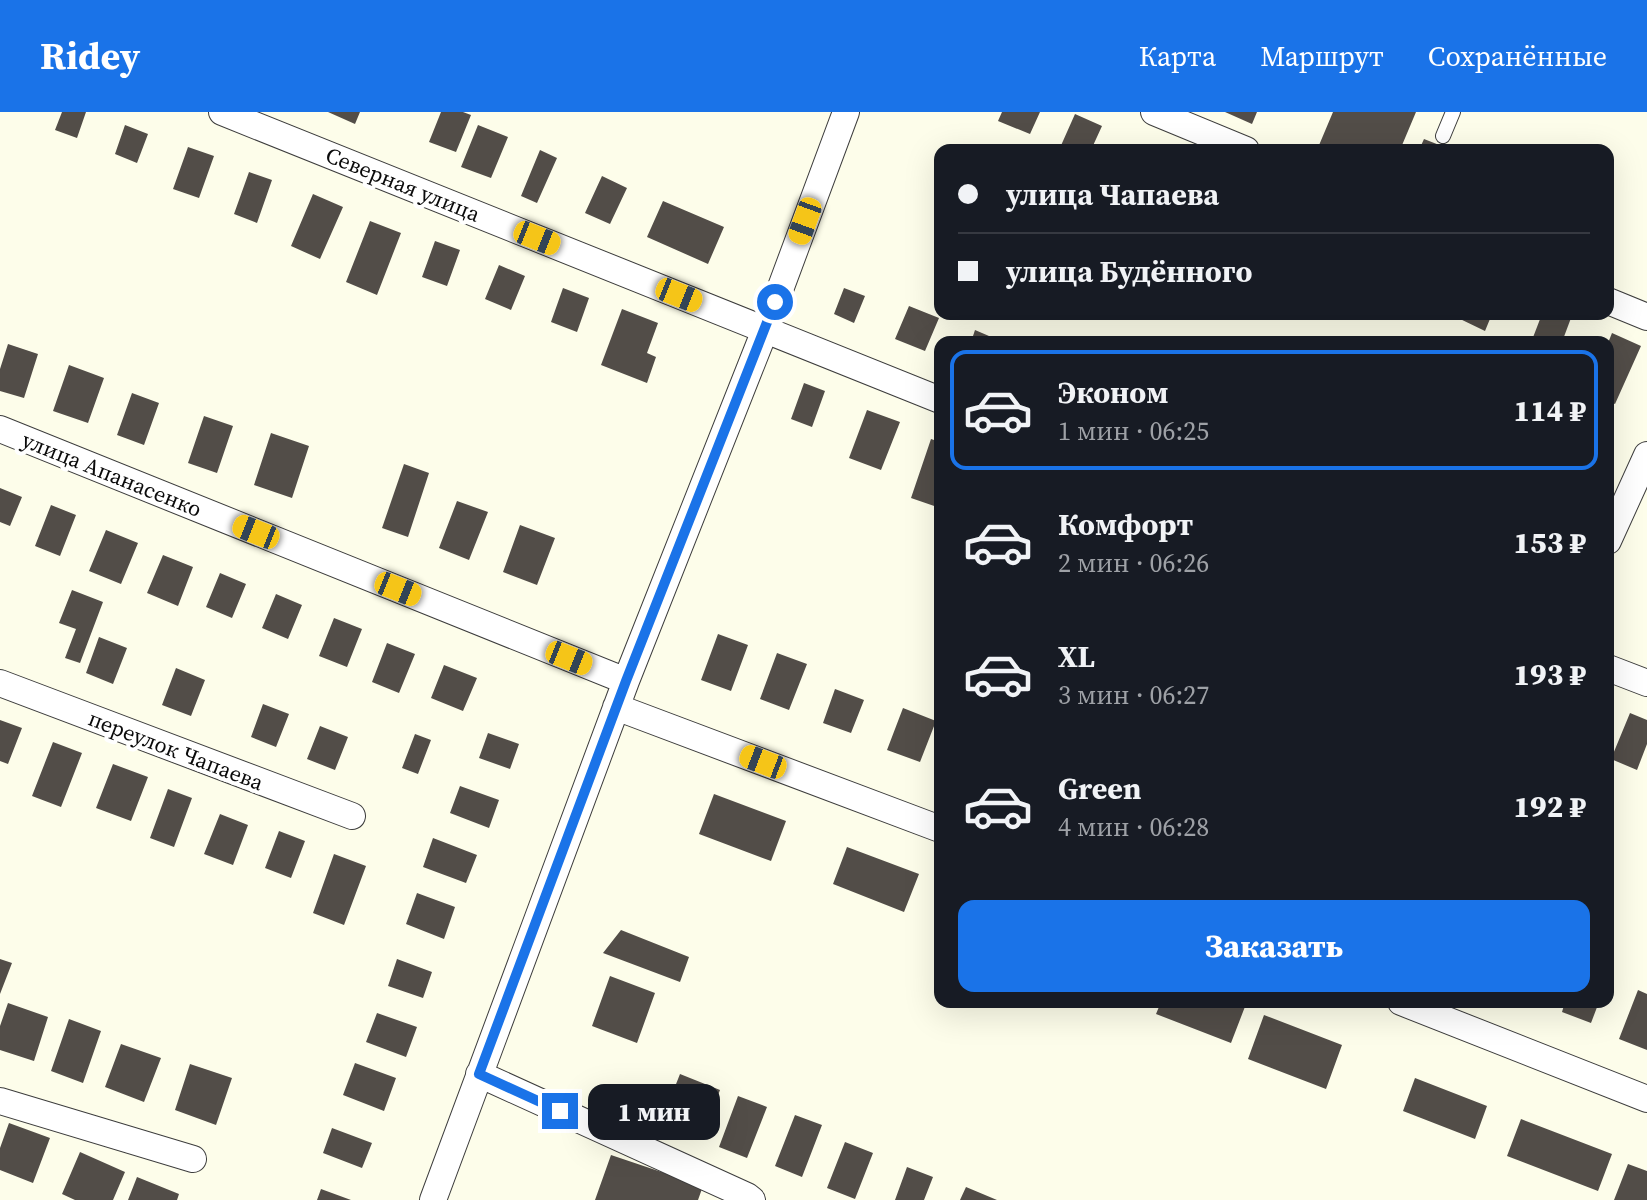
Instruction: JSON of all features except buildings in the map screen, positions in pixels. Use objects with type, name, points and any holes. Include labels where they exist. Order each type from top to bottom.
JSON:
[{"type":"street","name":"Северная улица","points":[[222,112],[934,398]]},
{"type":"street","points":[[433,1200],[616,707],[765,330],[846,112]]},
{"type":"street","points":[[1154,112],[1231,144]]},
{"type":"street","points":[[1614,303],[1647,317]]},
{"type":"street","name":"улица Апанасенко","points":[[0,429],[626,681]]},
{"type":"street","points":[[1614,528],[1647,455]]},
{"type":"street","points":[[1614,670],[1647,683]]},
{"type":"street","name":"переулок Чапаева","points":[[0,683],[352,816]]},
{"type":"street","points":[[616,707],[934,827]]},
{"type":"street","points":[[1416,1008],[1647,1099]]},
{"type":"street","points":[[479,1074],[752,1200]]},
{"type":"street","points":[[0,1101],[193,1159]]},
{"type":"lane","points":[[1443,136],[1453,112]]},
{"type":"route","points":[[560,1111],[479,1074],[626,681],[775,302]]}]
